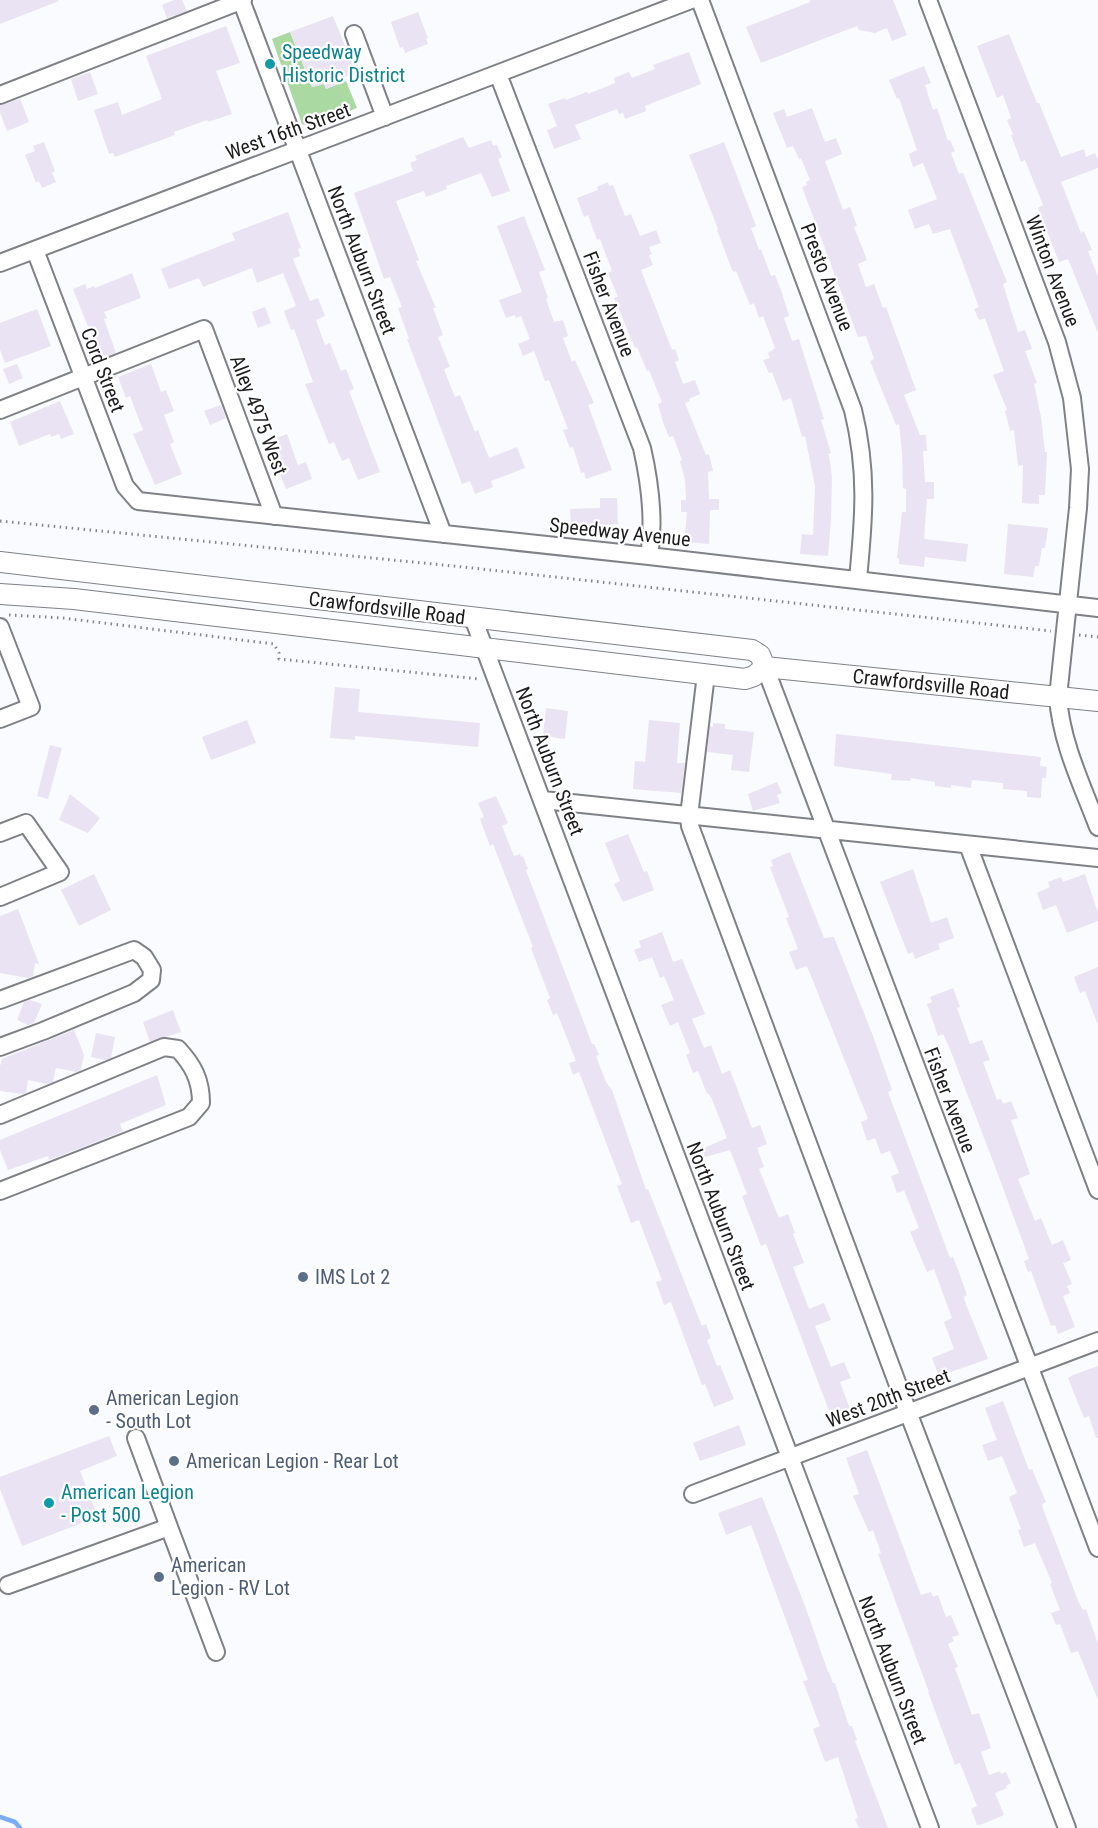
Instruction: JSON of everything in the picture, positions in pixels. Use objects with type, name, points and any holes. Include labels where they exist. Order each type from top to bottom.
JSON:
[{"type":"main road","name":"Crawfordsville Road","points":[[0,562],[752,650],[760,655],[765,668]]},
{"type":"main road","name":"Crawfordsville Road","points":[[0,594],[74,599],[706,674],[750,678],[765,668],[1098,701]]},
{"type":"street","points":[[0,96],[242,0]]},
{"type":"street","name":"North Auburn Street","points":[[242,0],[443,534]]},
{"type":"street","name":"West 16th Street","points":[[0,263],[691,0]]},
{"type":"street","name":"Presto Avenue","points":[[700,0],[853,410],[861,445],[864,473],[865,516],[858,579]]},
{"type":"street","name":"Winton Avenue","points":[[928,0],[1057,342],[1068,378],[1077,427],[1080,496],[1058,697]]},
{"type":"street","points":[[354,34],[385,117]]},
{"type":"street","name":"Fisher Avenue","points":[[498,74],[642,448],[650,500],[649,556]]},
{"type":"street","name":"Cord Street","points":[[34,250],[125,486],[138,501]]},
{"type":"street","name":"Alley 4975 West","points":[[83,377],[204,329],[274,516]]},
{"type":"street","points":[[0,410],[83,377]]},
{"type":"street","name":"Speedway Avenue","points":[[138,501],[858,579],[1098,608]]},
{"type":"street","name":"North Auburn Street","points":[[473,618],[930,1828]]},
{"type":"street","points":[[0,627],[31,707],[0,719]]},
{"type":"street","name":"Fisher Avenue","points":[[765,668],[1098,1548]]},
{"type":"street","points":[[706,674],[689,816],[690,826],[908,1413],[1067,1828]]},
{"type":"street","points":[[1058,697],[1068,746],[1098,827]]},
{"type":"street","points":[[543,801],[1098,858]]},
{"type":"street","points":[[0,832],[26,823],[60,872],[0,897]]},
{"type":"street","points":[[968,845],[1098,1190]]},
{"type":"street","points":[[0,1000],[134,950],[144,957],[152,970],[151,980],[134,993],[0,1047]]},
{"type":"street","points":[[0,1115],[164,1047],[178,1049],[196,1072],[201,1088],[201,1103],[189,1117],[0,1191]]},
{"type":"street","name":"West 20th Street","points":[[693,1494],[1098,1341]]},
{"type":"street","points":[[136,1438],[216,1652]]},
{"type":"street","points":[[8,1585],[169,1527]]},
{"type":"path","points":[[0,522],[463,567],[1047,631]]},
{"type":"path","points":[[0,615],[63,618],[274,644],[279,659],[497,679]]},
{"type":"path","points":[[1082,635],[1098,637]]},
{"type":"green space","points":[[290,32],[312,87],[324,84],[326,89],[346,81],[357,108],[310,126],[302,124],[272,39]]},
{"type":"building","points":[[0,0],[58,0],[59,1],[0,24]]},
{"type":"building","points":[[174,0],[182,0],[187,11],[167,18],[162,5]]},
{"type":"building","points":[[810,0],[893,0],[907,35],[892,41],[887,28],[875,33],[859,30],[857,26],[761,63],[746,27],[810,2]]},
{"type":"building","points":[[418,12],[428,44],[405,53],[403,47],[400,48],[391,22]]},
{"type":"building","points":[[333,16],[356,73],[345,77],[346,81],[326,89],[324,84],[312,87],[290,32]]},
{"type":"building","points":[[226,26],[240,63],[216,71],[232,114],[174,132],[175,135],[115,157],[113,153],[109,154],[94,110],[118,102],[122,115],[162,99],[146,56]]},
{"type":"building","points":[[1009,34],[1061,157],[1084,149],[1086,157],[1095,153],[1098,160],[1098,168],[1061,182],[1081,233],[1084,231],[1092,250],[1088,251],[1098,277],[1098,333],[1068,259],[1059,262],[1038,208],[1043,205],[1025,160],[1021,162],[1011,135],[1013,134],[1007,120],[1011,118],[1003,95],[997,98],[977,46]]},
{"type":"building","points":[[689,52],[701,84],[645,106],[646,111],[625,119],[623,113],[619,114],[617,109],[575,125],[581,139],[554,149],[547,130],[557,126],[548,104],[587,92],[588,94],[615,83],[614,78],[629,72],[632,78],[655,69],[653,65]]},
{"type":"building","points":[[924,66],[931,83],[925,85],[933,110],[937,108],[948,141],[950,140],[955,151],[951,153],[959,174],[963,173],[1007,282],[1003,284],[1018,332],[1025,330],[1032,349],[1025,351],[1037,383],[1034,384],[1045,452],[1047,452],[1045,495],[1039,495],[1039,504],[1022,503],[1023,465],[1018,466],[1014,430],[1010,431],[1005,411],[1007,410],[993,375],[1004,371],[985,318],[979,320],[974,309],[979,307],[950,229],[933,234],[929,224],[915,229],[908,210],[937,199],[923,163],[913,167],[909,154],[917,150],[899,98],[897,99],[889,80]]},
{"type":"building","points":[[90,72],[98,94],[78,101],[71,79]]},
{"type":"building","points":[[20,99],[29,122],[7,131],[0,112],[0,105]]},
{"type":"building","points":[[812,108],[825,142],[836,138],[842,154],[825,161],[843,210],[850,207],[857,226],[854,227],[867,260],[858,264],[866,287],[874,284],[883,308],[886,307],[916,390],[904,395],[920,435],[926,435],[927,451],[923,451],[925,482],[934,482],[934,499],[927,499],[924,539],[968,544],[966,562],[925,557],[924,567],[899,564],[897,558],[902,512],[906,512],[906,489],[903,488],[899,424],[896,425],[870,361],[874,359],[866,336],[858,337],[802,187],[810,180],[793,146],[787,148],[773,113],[784,109],[787,117]]},
{"type":"building","points":[[463,137],[469,148],[491,140],[493,146],[497,145],[502,157],[498,159],[510,191],[492,197],[481,173],[446,186],[447,189],[426,197],[424,191],[396,201],[419,260],[416,261],[436,308],[433,308],[443,335],[438,337],[450,367],[444,369],[455,397],[460,395],[475,432],[478,430],[489,458],[517,447],[525,468],[491,481],[493,487],[475,494],[470,481],[462,484],[407,339],[409,339],[398,308],[402,307],[390,277],[384,279],[354,193],[413,171],[410,163],[417,160],[415,156]]},
{"type":"building","points":[[44,142],[55,171],[52,173],[56,182],[42,188],[39,181],[36,183],[25,155],[35,151],[33,146]]},
{"type":"building","points":[[724,142],[756,226],[751,228],[771,276],[775,275],[782,293],[789,316],[784,318],[792,341],[799,339],[824,419],[821,420],[831,453],[827,455],[829,455],[832,477],[828,556],[800,554],[802,534],[813,535],[815,486],[805,436],[802,437],[791,398],[783,401],[772,372],[769,373],[763,360],[770,358],[768,353],[775,348],[763,316],[759,318],[754,303],[750,305],[736,271],[733,272],[689,155]]},
{"type":"building","points":[[608,182],[609,186],[613,185],[625,216],[631,214],[640,236],[656,230],[661,243],[649,247],[653,265],[641,270],[672,350],[675,349],[679,360],[675,362],[683,384],[695,380],[700,394],[685,403],[706,455],[709,454],[713,471],[708,472],[709,499],[719,499],[719,510],[710,510],[709,544],[687,542],[688,534],[685,533],[687,512],[681,512],[681,500],[686,500],[685,480],[680,461],[682,460],[673,436],[669,437],[663,422],[658,404],[662,402],[649,370],[647,371],[637,347],[635,348],[614,298],[618,297],[608,273],[612,271],[600,239],[597,240],[588,215],[584,217],[577,198],[598,190],[597,187]]},
{"type":"building","points":[[288,212],[301,248],[298,249],[300,256],[293,259],[310,301],[318,298],[325,316],[316,320],[325,345],[330,343],[341,371],[346,369],[354,389],[349,391],[380,472],[358,480],[349,458],[342,461],[334,442],[329,444],[305,384],[313,382],[294,329],[291,330],[284,311],[296,306],[283,273],[257,283],[252,268],[203,287],[199,278],[169,289],[161,269],[235,240],[232,233]]},
{"type":"building","points":[[524,216],[545,270],[539,272],[548,298],[546,299],[554,322],[563,320],[568,336],[563,338],[572,362],[575,360],[594,403],[588,405],[612,470],[586,479],[584,472],[581,473],[573,447],[570,448],[563,430],[568,429],[549,380],[545,381],[534,351],[523,356],[518,344],[530,339],[521,316],[506,318],[499,300],[522,292],[497,226]]},
{"type":"building","points":[[132,273],[141,298],[104,312],[107,318],[104,319],[116,353],[101,359],[73,289],[85,284],[87,289],[94,286],[95,288]]},
{"type":"building","points":[[265,307],[271,323],[258,328],[252,312]]},
{"type":"building","points":[[37,309],[51,346],[5,363],[0,350],[0,323]]},
{"type":"building","points":[[17,364],[23,378],[9,384],[3,369]]},
{"type":"building","points":[[151,364],[161,392],[166,390],[174,411],[164,415],[174,442],[170,444],[182,474],[155,485],[133,434],[143,430],[130,396],[126,398],[118,377]]},
{"type":"building","points":[[60,401],[74,434],[61,439],[59,434],[51,437],[50,434],[19,446],[10,422]]},
{"type":"building","points":[[221,405],[226,418],[210,425],[204,411]]},
{"type":"building","points":[[287,434],[298,465],[306,462],[312,479],[286,489],[267,442]]},
{"type":"building","points":[[600,498],[617,498],[618,524],[571,527],[570,509],[600,508]]},
{"type":"building","points":[[1008,524],[1048,528],[1045,548],[1042,548],[1039,566],[1035,566],[1033,577],[1004,574]]},
{"type":"building","points":[[335,687],[360,689],[358,712],[480,723],[478,747],[355,736],[355,740],[330,738]]},
{"type":"building","points":[[546,708],[568,711],[565,739],[543,736]]},
{"type":"building","points":[[247,720],[256,743],[211,760],[202,737]]},
{"type":"building","points":[[649,720],[680,723],[677,763],[685,763],[681,793],[633,789],[635,761],[645,762]]},
{"type":"building","points":[[713,723],[725,724],[725,729],[754,732],[749,772],[731,770],[733,755],[707,752],[710,726],[713,727]]},
{"type":"building","points":[[836,734],[1041,757],[1040,766],[1047,767],[1046,778],[1042,778],[1041,798],[1027,797],[1027,791],[1003,789],[1003,783],[972,780],[971,788],[951,785],[951,788],[935,786],[935,782],[911,778],[910,781],[891,780],[892,774],[834,766]]},
{"type":"building","points":[[50,745],[62,748],[48,799],[37,796]]},
{"type":"building","points":[[777,782],[782,793],[777,795],[780,803],[753,811],[748,794]]},
{"type":"building","points":[[70,794],[100,818],[88,833],[59,820]]},
{"type":"building","points":[[496,796],[508,823],[502,826],[514,856],[520,854],[521,857],[523,856],[528,869],[526,870],[592,1044],[599,1055],[596,1056],[606,1082],[612,1090],[646,1190],[648,1189],[701,1324],[702,1326],[706,1324],[711,1338],[707,1340],[734,1399],[714,1407],[705,1384],[702,1385],[671,1302],[664,1305],[656,1282],[662,1280],[639,1220],[631,1223],[617,1186],[622,1184],[579,1072],[573,1075],[569,1063],[576,1061],[557,1013],[553,1015],[547,1000],[550,998],[531,948],[533,947],[493,844],[490,846],[480,819],[484,817],[478,803]]},
{"type":"building","points":[[628,834],[654,890],[623,902],[614,884],[620,881],[605,843]]},
{"type":"building","points":[[790,852],[824,938],[834,937],[873,1036],[892,1090],[888,1092],[950,1258],[953,1257],[959,1272],[967,1295],[964,1297],[965,1302],[988,1359],[939,1376],[932,1358],[954,1349],[944,1322],[952,1318],[934,1269],[927,1272],[910,1232],[919,1228],[904,1190],[897,1193],[891,1176],[899,1173],[890,1151],[881,1154],[875,1138],[867,1141],[861,1122],[868,1119],[807,966],[796,970],[789,952],[798,949],[786,918],[789,917],[770,867],[773,866],[771,860]]},
{"type":"building","points":[[913,869],[931,923],[947,917],[954,938],[938,944],[940,949],[915,959],[913,952],[908,954],[880,882]]},
{"type":"building","points":[[94,874],[111,910],[79,926],[61,890]]},
{"type":"building","points":[[1085,874],[1098,913],[1098,921],[1067,933],[1056,905],[1043,910],[1037,893],[1050,887],[1048,882],[1061,877],[1063,882]]},
{"type":"building","points":[[18,909],[39,964],[35,963],[33,976],[28,978],[0,973],[0,916]]},
{"type":"building","points":[[662,932],[673,962],[682,959],[705,1014],[692,1019],[704,1048],[711,1045],[722,1074],[730,1070],[752,1128],[760,1125],[767,1144],[757,1148],[764,1167],[759,1169],[779,1218],[788,1214],[795,1233],[793,1234],[804,1263],[793,1267],[809,1309],[824,1303],[831,1320],[815,1326],[831,1367],[844,1362],[851,1378],[840,1382],[850,1409],[831,1416],[766,1244],[761,1246],[742,1196],[747,1194],[730,1150],[705,1157],[702,1149],[727,1138],[698,1071],[693,1073],[686,1055],[690,1053],[678,1022],[670,1026],[661,1005],[674,1000],[664,976],[660,978],[652,957],[639,962],[634,950],[641,947],[639,941]]},
{"type":"building","points":[[1098,967],[1097,1023],[1085,991],[1080,993],[1074,977]]},
{"type":"building","points":[[953,988],[960,1007],[957,1008],[970,1044],[982,1040],[990,1060],[983,1062],[997,1100],[1001,1099],[1003,1104],[1011,1101],[1018,1118],[1011,1120],[1030,1174],[1018,1179],[1035,1221],[1041,1218],[1052,1245],[1063,1240],[1071,1260],[1063,1263],[1072,1284],[1067,1286],[1070,1293],[1063,1296],[1075,1327],[1058,1334],[1055,1325],[1051,1326],[1031,1271],[1028,1272],[1024,1261],[1029,1259],[996,1169],[948,1044],[943,1034],[938,1036],[927,1004],[932,1002],[930,997]]},
{"type":"building","points":[[30,1000],[42,1004],[34,1023],[28,1025],[17,1020],[24,1002]]},
{"type":"building","points":[[173,1010],[181,1032],[150,1042],[143,1022]]},
{"type":"building","points":[[74,1030],[84,1055],[81,1070],[77,1072],[56,1068],[53,1082],[47,1084],[28,1080],[26,1093],[0,1091],[2,1059]]},
{"type":"building","points":[[96,1033],[115,1037],[111,1058],[105,1060],[91,1057]]},
{"type":"building","points":[[157,1075],[166,1105],[120,1124],[123,1131],[106,1138],[49,1160],[48,1156],[8,1170],[0,1150],[0,1140]]},
{"type":"building","points":[[1098,1366],[1098,1438],[1096,1438],[1089,1416],[1084,1418],[1068,1378]]},
{"type":"building","points":[[1003,1401],[1029,1470],[1032,1469],[1046,1502],[1042,1504],[1043,1509],[1079,1603],[1083,1610],[1086,1609],[1098,1644],[1098,1700],[1078,1651],[1071,1653],[1060,1624],[1056,1625],[1051,1613],[1060,1610],[1050,1584],[1052,1583],[1035,1543],[1024,1547],[1018,1530],[1021,1529],[1009,1497],[1017,1493],[1002,1456],[988,1461],[982,1445],[997,1440],[985,1408]]},
{"type":"building","points":[[739,1425],[746,1445],[700,1461],[693,1443]]},
{"type":"building","name":"American Legion - Post 500","points":[[109,1436],[117,1456],[80,1471],[98,1517],[22,1546],[0,1489],[0,1477]]},
{"type":"building","points":[[867,1450],[921,1595],[931,1592],[933,1597],[938,1595],[946,1617],[951,1615],[959,1635],[952,1637],[954,1641],[948,1644],[958,1667],[955,1668],[972,1715],[979,1713],[991,1748],[981,1752],[989,1775],[1000,1771],[1001,1774],[1006,1772],[1011,1783],[1006,1786],[1007,1788],[995,1793],[1004,1815],[983,1824],[977,1825],[971,1809],[977,1806],[960,1763],[955,1765],[878,1554],[881,1553],[873,1530],[869,1532],[853,1496],[859,1494],[846,1458]]},
{"type":"building","points":[[762,1497],[828,1672],[835,1683],[849,1726],[852,1726],[857,1740],[855,1741],[888,1828],[859,1828],[855,1819],[858,1818],[838,1757],[825,1762],[813,1729],[820,1726],[803,1681],[808,1680],[751,1525],[726,1535],[718,1513]]},
{"type":"waterway","points":[[0,1817],[15,1822],[20,1828]]},
{"type":"place","name":"Speedway Historic District","points":[[270,64]]},
{"type":"place","name":"IMS Lot 2","points":[[303,1277]]},
{"type":"place","name":"American Legion - South Lot","points":[[94,1410]]},
{"type":"place","name":"American Legion - Rear Lot","points":[[174,1461]]},
{"type":"place","name":"American Legion - Post 500","points":[[49,1503]]},
{"type":"place","name":"American Legion - RV Lot","points":[[159,1577]]}]
